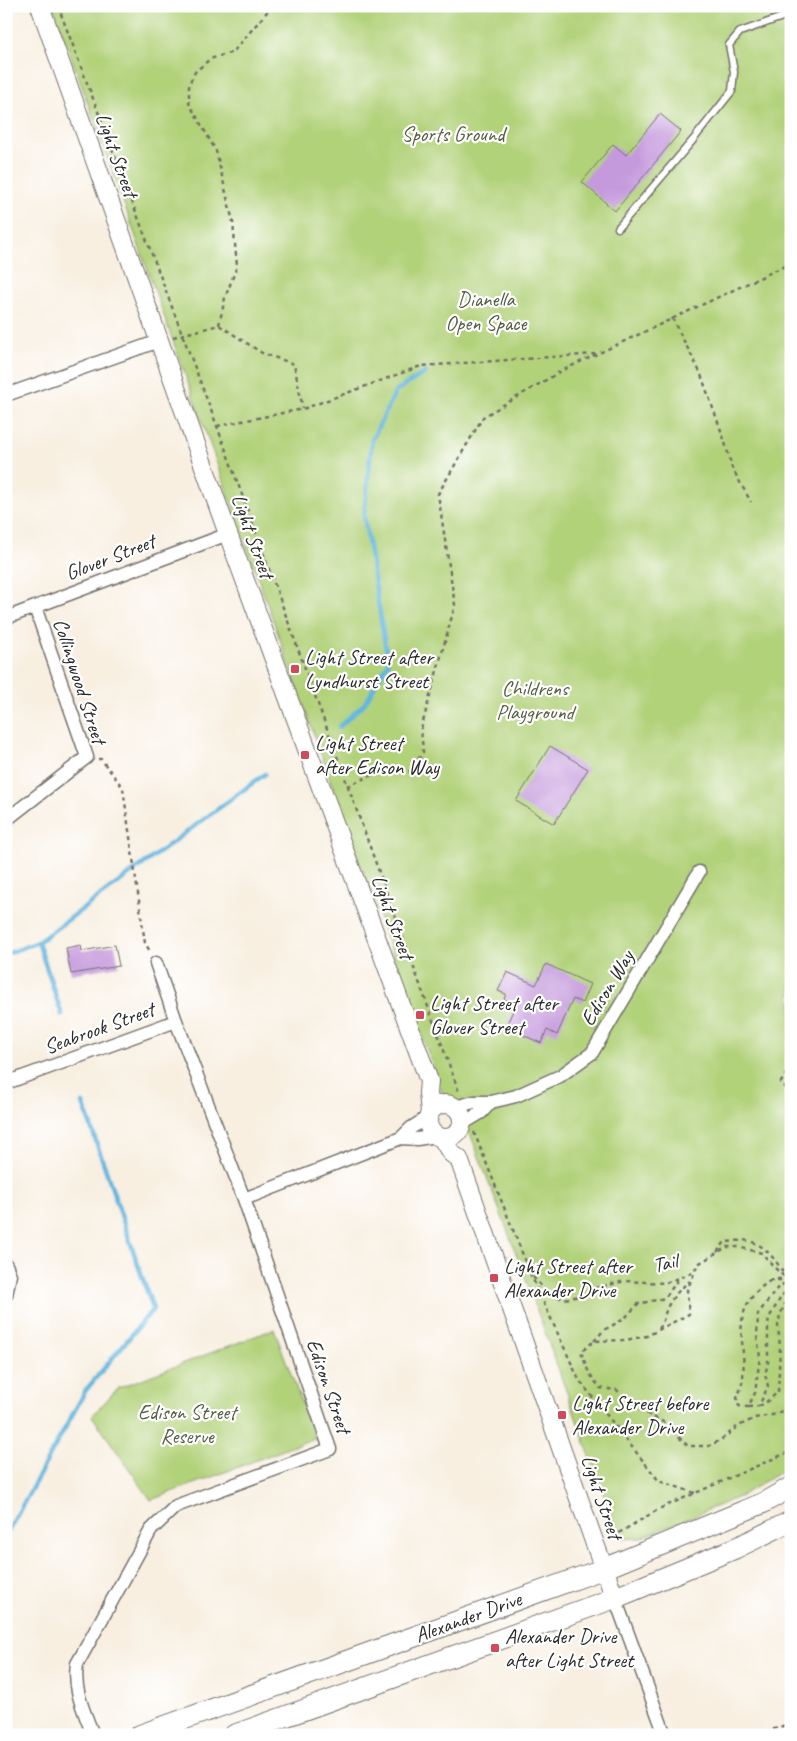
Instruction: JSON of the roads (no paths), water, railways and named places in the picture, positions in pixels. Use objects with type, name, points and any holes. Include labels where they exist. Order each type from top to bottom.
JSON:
[{"type":"main road","name":"Alexander Drive","points":[[140,1735],[603,1569],[763,1503],[791,1487]]},
{"type":"main road","name":"Alexander Drive","points":[[234,1735],[615,1598],[736,1548],[791,1521]]},
{"type":"street","name":"Light Street","points":[[40,6],[228,534],[429,1081],[429,1114]]},
{"type":"street","points":[[6,395],[159,341]]},
{"type":"street","name":"Glover Street","points":[[6,618],[228,534]]},
{"type":"street","name":"Collingwood Street","points":[[6,820],[87,757],[35,607]]},
{"type":"street","name":"Edison Way","points":[[455,1105],[491,1102],[516,1096],[560,1076],[592,1053],[699,872]]},
{"type":"street","name":"Edison Street","points":[[93,1735],[76,1688],[77,1664],[151,1530],[176,1506],[330,1450],[244,1199],[176,1021],[156,963]]},
{"type":"street","name":"Seabrook Street","points":[[6,1083],[176,1021]]},
{"type":"street","name":"Light Street","points":[[429,1081],[455,1105]]},
{"type":"street","name":"Edison Way","points":[[464,1125],[482,1112],[491,1102]]},
{"type":"street","points":[[244,1199],[401,1138],[439,1105],[455,1105],[461,1113],[464,1125],[453,1137],[417,1140],[401,1138]]},
{"type":"street","points":[[429,1114],[429,1128],[439,1137]]},
{"type":"street","name":"Light Street","points":[[459,1159],[463,1150],[464,1125]]},
{"type":"street","name":"Light Street","points":[[439,1137],[451,1153],[459,1159],[603,1569],[665,1735]]},
{"type":"street","points":[[6,1265],[10,1275],[6,1295]]},
{"type":"lane","points":[[618,228],[732,91],[734,72],[728,45],[740,32],[791,14]]},
{"type":"waterway","points":[[339,727],[365,703],[388,663],[364,516],[372,440],[396,391],[426,372]]},
{"type":"waterway","points":[[6,954],[38,942],[265,774]]},
{"type":"waterway","points":[[38,942],[62,1015]]},
{"type":"waterway","points":[[6,1535],[86,1390],[153,1309],[83,1103]]},
{"type":"place","name":"Light Street after Lyndhurst Street","points":[[295,669]]},
{"type":"place","name":"Light Street after Edison Way","points":[[305,755]]},
{"type":"place","name":"Light Street after Glover Street","points":[[420,1015]]},
{"type":"place","name":"Light Street after Alexander Drive","points":[[494,1278]]},
{"type":"place","name":"Light Street before Alexander Drive","points":[[562,1415]]},
{"type":"place","name":"Alexander Drive after Light Street","points":[[495,1648]]},
{"type":"park label","name":"Sports Ground","points":[[453,134]]},
{"type":"park label","name":"Dianella Open Space","points":[[486,311]]},
{"type":"park label","name":"Childrens Playground","points":[[535,700]]},
{"type":"park label","name":"Edison Street Reserve","points":[[187,1424]]}]
